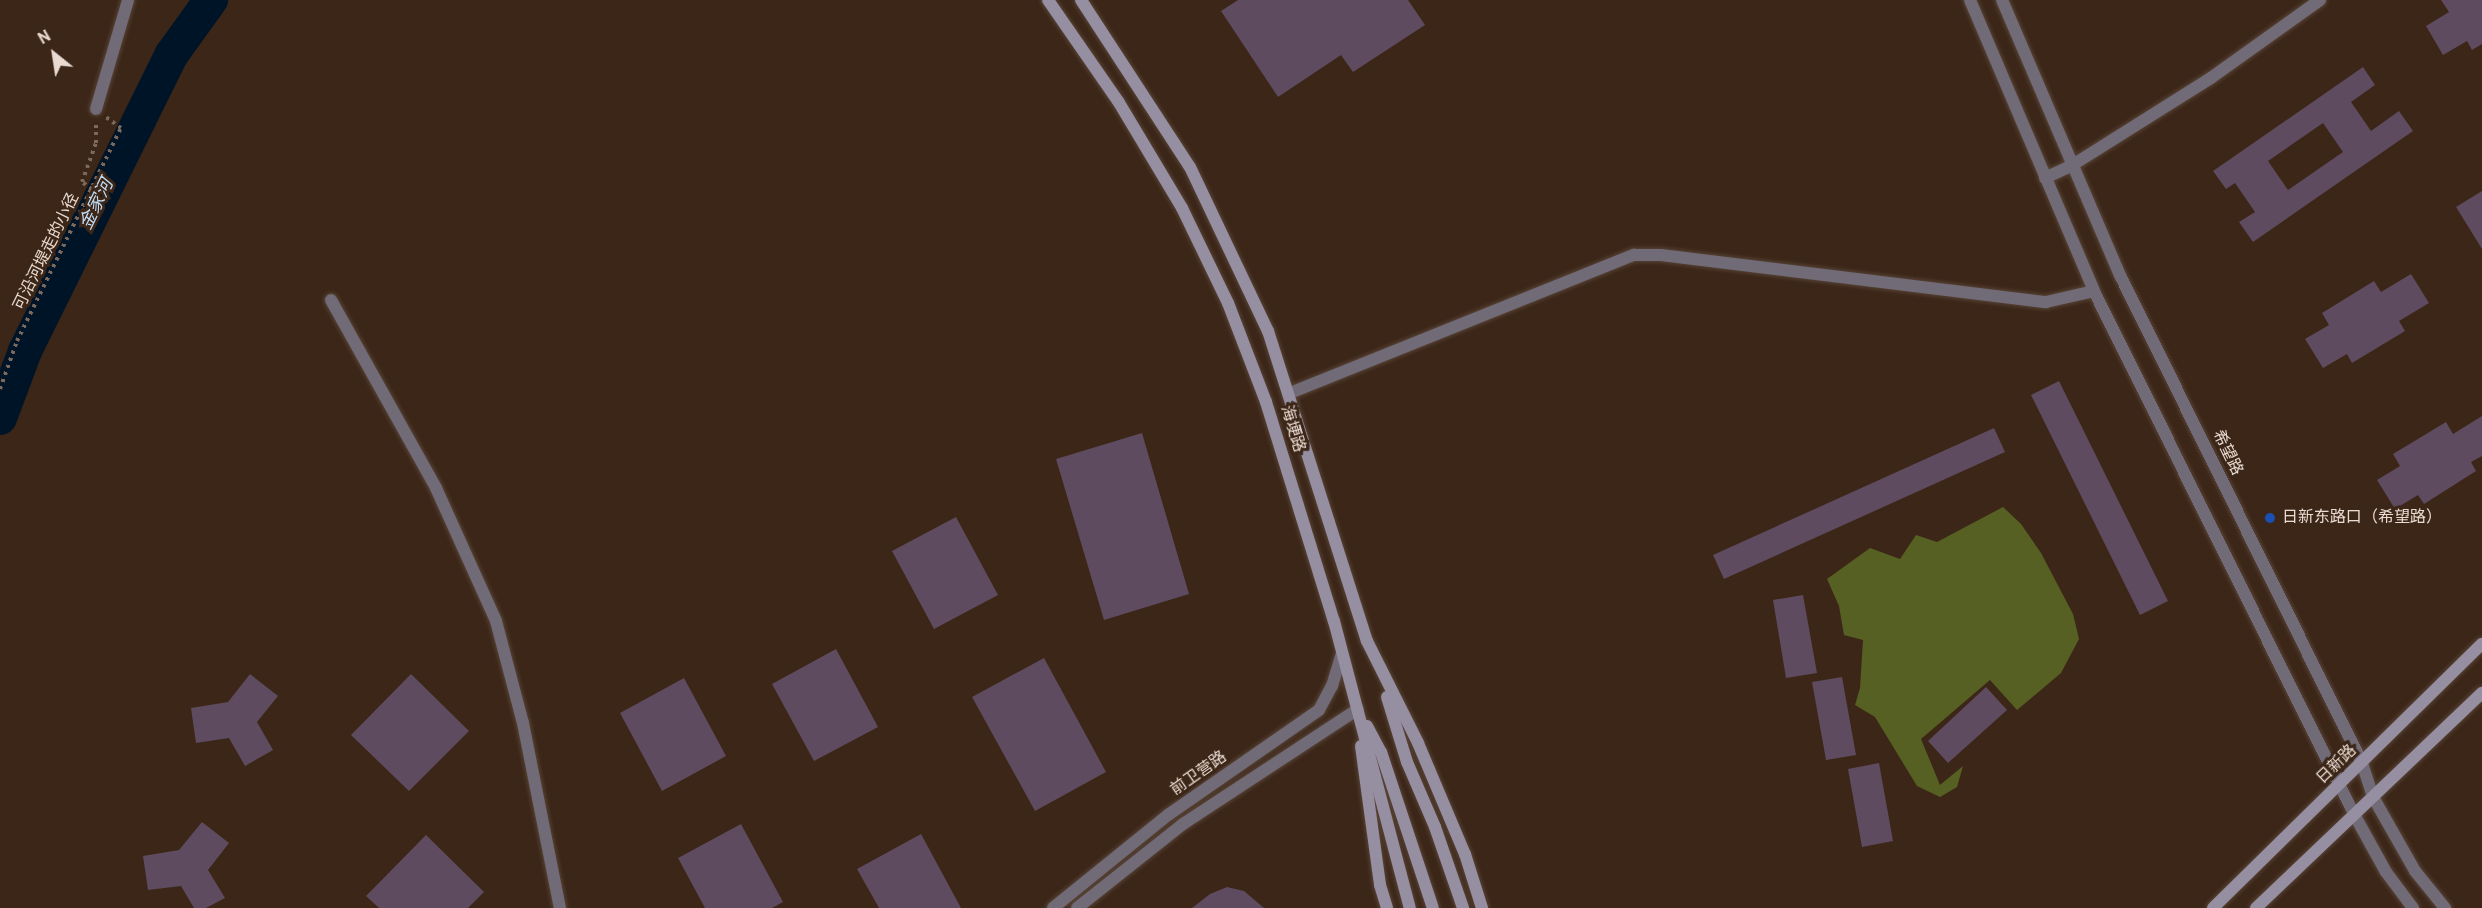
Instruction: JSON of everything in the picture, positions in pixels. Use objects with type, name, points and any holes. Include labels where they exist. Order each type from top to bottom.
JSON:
[{"type":"main road","name":"海埂路","points":[[1048,0],[1118,101],[1182,208],[1228,303],[1266,402],[1342,653],[1410,908]]},
{"type":"main road","name":"海埂路","points":[[1081,0],[1190,167],[1268,331],[1378,670]]},
{"type":"main road","name":"日新路","points":[[2213,908],[2482,644]]},
{"type":"main road","points":[[1378,670],[1407,762],[1435,827],[1463,908]]},
{"type":"main road","points":[[1378,670],[1418,743],[1465,854],[1482,908]]},
{"type":"main road","points":[[2256,908],[2482,693]]},
{"type":"main road","points":[[1358,709],[1363,769],[1387,908]]},
{"type":"main road","points":[[1358,709],[1381,752],[1432,908]]},
{"type":"street","points":[[96,109],[128,0]]},
{"type":"street","points":[[1970,0],[2094,291],[2355,816],[2386,872],[2413,908]]},
{"type":"street","name":"希望路","points":[[2002,0],[2071,166],[2121,277],[2362,763],[2373,797],[2415,871],[2445,908]]},
{"type":"street","points":[[2045,178],[2071,166],[2211,78],[2320,0]]},
{"type":"street","points":[[1290,393],[1634,255],[1661,255],[2046,302],[2094,291]]},
{"type":"street","points":[[331,300],[436,488],[496,621],[523,723],[560,908]]},
{"type":"street","name":"前卫营路","points":[[1053,908],[1168,815],[1318,710],[1332,686],[1342,653]]},
{"type":"street","name":"前卫营路","points":[[1077,908],[1183,824],[1358,709]]},
{"type":"path","points":[[92,189],[82,182],[96,142],[96,109]]},
{"type":"path","name":"可沿河堤走的小径","points":[[0,389],[17,341],[121,128]]},
{"type":"green space","points":[[2003,507],[2021,524],[2041,553],[2073,614],[2079,639],[2061,673],[2017,710],[1990,680],[1921,739],[1940,785],[1963,766],[1957,787],[1940,797],[1917,786],[1875,717],[1855,705],[1860,688],[1863,640],[1844,635],[1839,606],[1827,579],[1870,548],[1900,559],[1916,535],[1937,542]]},
{"type":"building","points":[[1238,0],[1408,0],[1425,25],[1353,72],[1341,55],[1278,97],[1221,11]]},
{"type":"building","points":[[2441,0],[2482,0],[2482,44],[2472,50],[2467,41],[2443,55],[2426,26],[2449,12]]},
{"type":"building","points":[[2363,67],[2375,85],[2351,102],[2371,131],[2399,111],[2413,131],[2253,242],[2239,222],[2255,212],[2235,183],[2226,189],[2213,171]],"holes":[[[2323,123],[2343,152],[2288,190],[2268,161]]]},
{"type":"building","points":[[2482,191],[2482,249],[2456,207]]},
{"type":"building","points":[[2411,274],[2429,303],[2399,321],[2405,331],[2352,363],[2347,354],[2323,368],[2305,339],[2329,325],[2322,313],[2374,281],[2381,292]]},
{"type":"building","points":[[2059,381],[2168,601],[2140,615],[2031,395]]},
{"type":"building","points":[[2482,416],[2482,456],[2471,462],[2476,471],[2424,504],[2418,495],[2395,509],[2377,480],[2400,466],[2393,454],[2446,422],[2453,434]]},
{"type":"building","points":[[1994,428],[2005,452],[1724,579],[1713,555]]},
{"type":"building","points":[[1142,433],[1189,594],[1104,620],[1056,459]]},
{"type":"building","points":[[956,517],[998,595],[934,629],[892,551]]},
{"type":"building","points":[[1803,595],[1817,673],[1786,678],[1773,600]]},
{"type":"building","points":[[836,649],[878,727],[814,761],[772,684]]},
{"type":"building","points":[[1044,658],[1106,772],[1035,811],[972,697]]},
{"type":"building","points":[[250,674],[278,696],[257,722],[273,750],[245,766],[229,738],[196,743],[191,708],[228,702]]},
{"type":"building","points":[[411,674],[469,731],[409,791],[351,735]]},
{"type":"building","points":[[1842,677],[1856,755],[1826,760],[1812,682]]},
{"type":"building","points":[[684,678],[726,756],[662,791],[620,713]]},
{"type":"building","points":[[1986,687],[2007,710],[1948,763],[1928,741]]},
{"type":"building","points":[[1879,763],[1893,841],[1862,847],[1848,769]]},
{"type":"building","points":[[202,822],[229,843],[208,870],[225,898],[206,908],[194,908],[181,886],[148,890],[143,856],[179,850]]},
{"type":"building","points":[[741,824],[783,902],[772,908],[705,908],[678,858]]},
{"type":"building","points":[[921,834],[961,908],[879,908],[857,869]]},
{"type":"building","points":[[426,835],[484,892],[468,908],[379,908],[366,896]]},
{"type":"building","points":[[1227,887],[1244,891],[1264,908],[1192,908],[1210,894]]},
{"type":"waterway","name":"金家河","points":[[0,418],[25,351],[172,54],[211,0]]},
{"type":"place","name":"日新东路口（希望路）","points":[[2270,518]]}]
